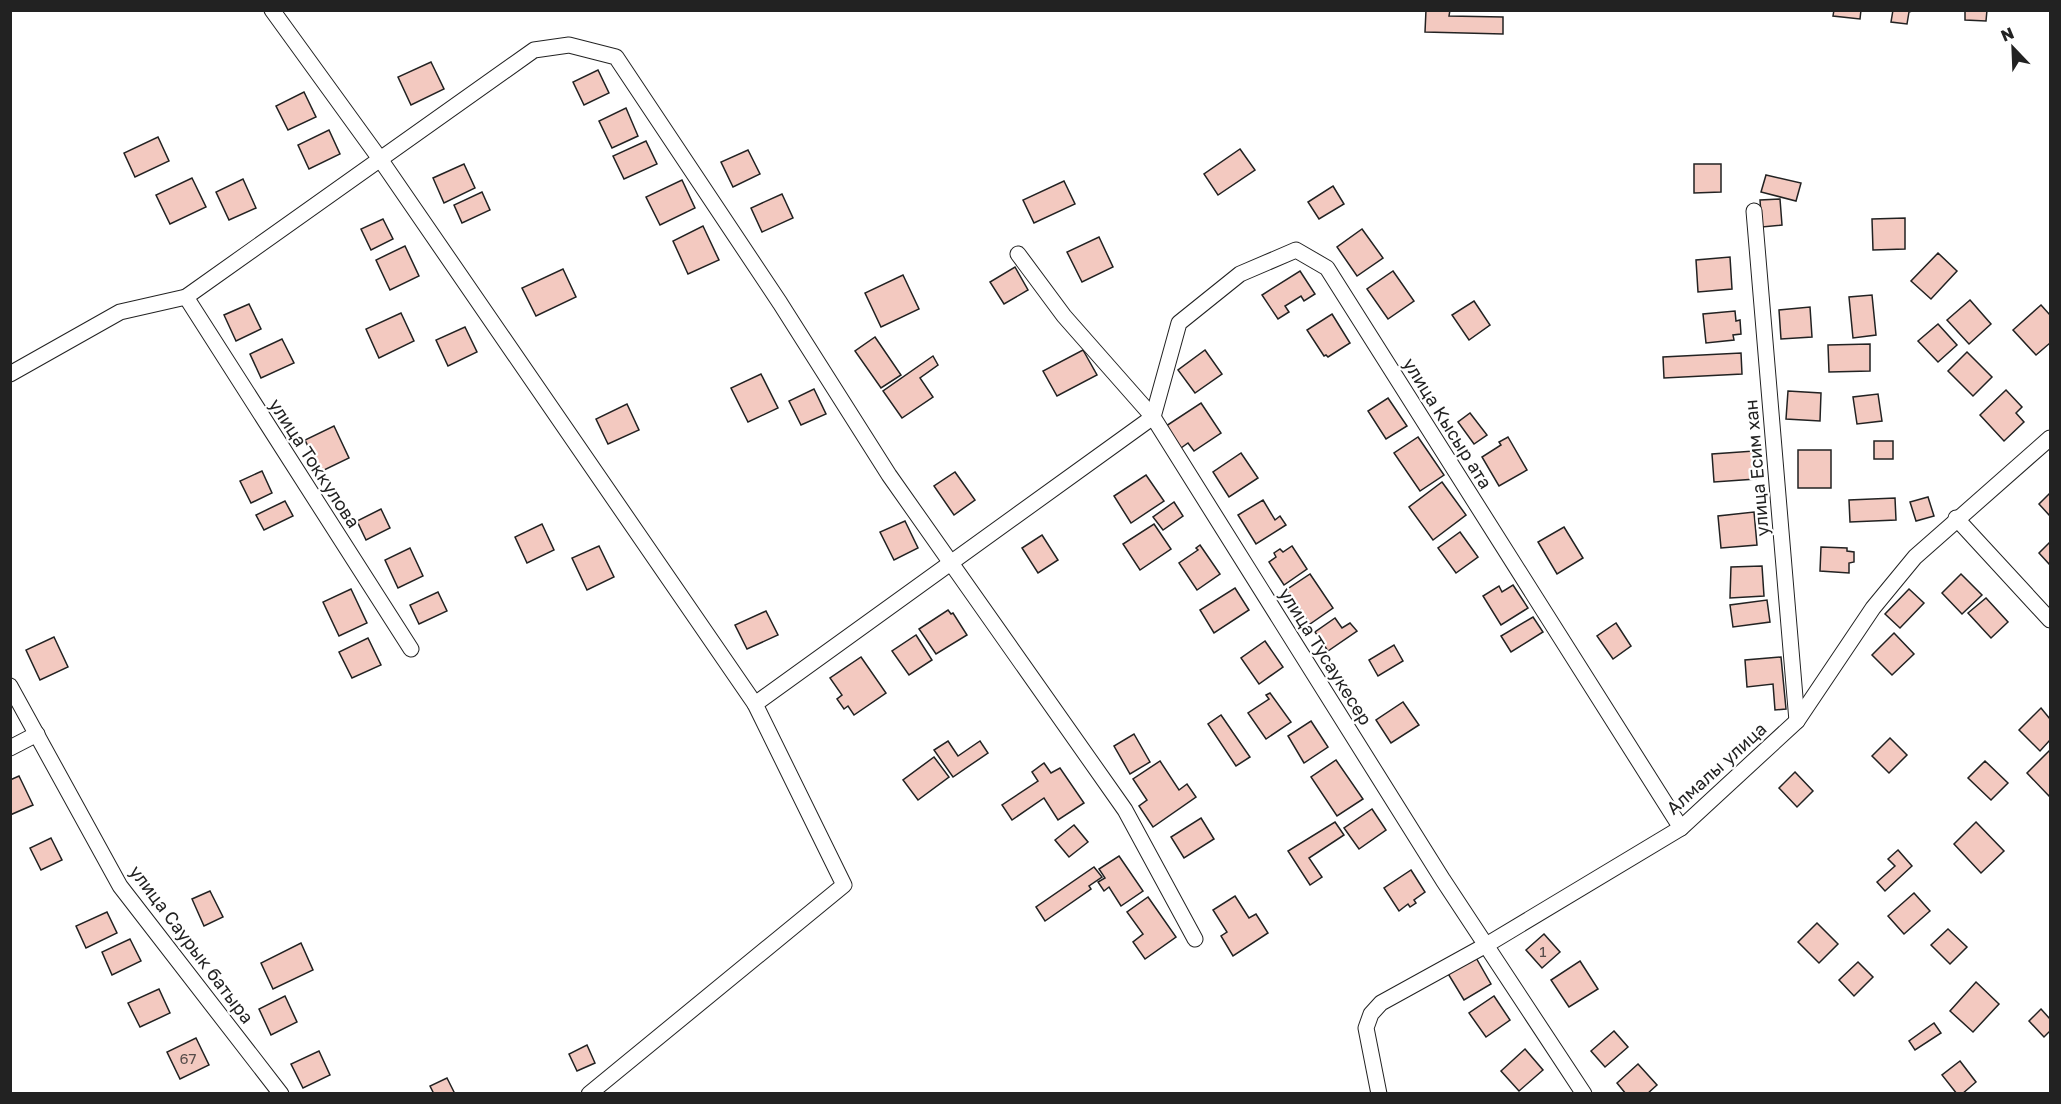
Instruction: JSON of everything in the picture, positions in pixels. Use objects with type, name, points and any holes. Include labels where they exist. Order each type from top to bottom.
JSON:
[{"type":"street","points":[[272,10],[380,159],[755,704],[844,885],[589,1094]]},
{"type":"street","points":[[10,374],[120,312],[186,297],[534,50],[569,45],[616,57],[780,303],[889,475],[1125,810],[1195,939]]},
{"type":"street","name":"улица Есим хан","points":[[1754,211],[1797,721]]},
{"type":"street","name":"улица Кысыр ата","points":[[1153,417],[1179,322],[1240,274],[1296,250],[1327,268],[1681,828]]},
{"type":"street","name":"улица Тусаукесер","points":[[1018,254],[1064,316],[1153,417],[1443,880],[1488,944],[1584,1094]]},
{"type":"street","name":"улица Токкулова","points":[[186,297],[411,649]]},
{"type":"street","points":[[755,704],[1153,417]]},
{"type":"street","name":"Алмалы улица","points":[[1379,1094],[1366,1028],[1371,1014],[1381,1003],[1488,944],[1681,828],[1797,721],[1873,608],[1915,557],[1956,518],[2050,438]]},
{"type":"street","points":[[1956,518],[2050,620]]},
{"type":"street","name":"улица Саурык батыра","points":[[10,686],[120,886],[281,1094]]},
{"type":"street","points":[[10,748],[37,734]]},
{"type":"building","points":[[1426,10],[1450,10],[1449,16],[1503,17],[1503,34],[1425,32]]},
{"type":"building","points":[[1834,10],[1861,10],[1860,19],[1833,16]]},
{"type":"building","points":[[1893,10],[1915,10],[1909,12],[1907,24],[1891,22]]},
{"type":"building","points":[[1965,10],[1987,10],[1986,21],[1965,20]]},
{"type":"building","points":[[431,62],[444,89],[411,105],[398,77]]},
{"type":"building","points":[[598,70],[609,93],[584,105],[573,82]]},
{"type":"building","points":[[304,92],[316,117],[288,130],[276,106]]},
{"type":"building","points":[[626,108],[638,136],[612,148],[599,121]]},
{"type":"building","points":[[329,130],[340,154],[309,169],[298,145]]},
{"type":"building","points":[[158,137],[169,161],[135,177],[124,153]]},
{"type":"building","points":[[646,141],[657,164],[624,179],[613,156]]},
{"type":"building","points":[[1240,149],[1255,170],[1218,195],[1204,174]]},
{"type":"building","points":[[748,150],[760,174],[733,187],[721,162]]},
{"type":"building","points":[[464,164],[475,188],[444,203],[433,178]]},
{"type":"building","points":[[1694,164],[1721,164],[1721,192],[1694,193]]},
{"type":"building","points":[[1766,175],[1801,183],[1796,201],[1761,192]]},
{"type":"building","points":[[192,178],[206,207],[170,224],[156,195]]},
{"type":"building","points":[[243,179],[256,208],[229,220],[216,192]]},
{"type":"building","points":[[682,180],[695,208],[660,225],[646,197]]},
{"type":"building","points":[[1064,181],[1075,204],[1034,223],[1023,200]]},
{"type":"building","points":[[1333,186],[1344,204],[1319,219],[1308,202]]},
{"type":"building","points":[[482,192],[490,210],[462,223],[454,205]]},
{"type":"building","points":[[782,194],[793,218],[762,232],[751,208]]},
{"type":"building","points":[[1780,199],[1782,225],[1762,227],[1760,200]]},
{"type":"building","points":[[1905,218],[1905,249],[1873,250],[1872,219]]},
{"type":"building","points":[[383,219],[393,239],[371,250],[361,229]]},
{"type":"building","points":[[703,226],[719,260],[688,274],[673,241]]},
{"type":"building","points":[[1362,229],[1383,258],[1357,276],[1337,247]]},
{"type":"building","points":[[1099,237],[1113,267],[1082,282],[1067,252]]},
{"type":"building","points":[[405,246],[419,276],[390,290],[376,260]]},
{"type":"building","points":[[1938,253],[1957,271],[1931,299],[1911,281]]},
{"type":"building","points":[[1730,257],[1732,289],[1698,292],[1696,260]]},
{"type":"building","points":[[1015,267],[1028,290],[1004,304],[990,282]]},
{"type":"building","points":[[563,269],[576,297],[536,316],[522,288]]},
{"type":"building","points":[[1300,271],[1315,294],[1304,301],[1301,296],[1285,306],[1289,312],[1278,319],[1262,295]]},
{"type":"building","points":[[1393,271],[1414,301],[1388,319],[1367,289]]},
{"type":"building","points":[[903,275],[919,309],[881,327],[865,293]]},
{"type":"building","points":[[1872,295],[1876,335],[1853,338],[1849,297]]},
{"type":"building","points":[[1970,300],[1991,324],[1969,344],[1947,320]]},
{"type":"building","points":[[1474,301],[1490,325],[1469,340],[1452,315]]},
{"type":"building","points":[[249,304],[261,329],[236,341],[224,315]]},
{"type":"building","points":[[2041,305],[2050,315],[2050,343],[2036,355],[2013,330]]},
{"type":"building","points":[[1810,307],[1812,337],[1781,339],[1779,310]]},
{"type":"building","points":[[1735,311],[1736,321],[1740,320],[1741,334],[1733,335],[1734,340],[1706,343],[1703,314]]},
{"type":"building","points":[[401,313],[414,341],[379,358],[366,329]]},
{"type":"building","points":[[1332,314],[1350,343],[1328,357],[1324,356],[1307,330]]},
{"type":"building","points":[[1938,324],[1957,345],[1938,362],[1918,341]]},
{"type":"building","points":[[465,327],[477,352],[448,366],[436,340]]},
{"type":"building","points":[[875,337],[901,375],[881,388],[855,351]]},
{"type":"building","points":[[282,339],[294,363],[261,378],[250,354]]},
{"type":"building","points":[[1870,344],[1870,371],[1829,372],[1828,345]]},
{"type":"building","points":[[1083,350],[1097,375],[1057,396],[1043,371]]},
{"type":"building","points":[[1205,350],[1222,374],[1195,393],[1178,370]]},
{"type":"building","points":[[1967,352],[1992,377],[1973,396],[1948,371]]},
{"type":"building","points":[[1741,353],[1742,374],[1664,378],[1663,357]]},
{"type":"building","points":[[933,356],[938,365],[920,378],[933,397],[902,418],[883,391]]},
{"type":"building","points":[[761,374],[778,408],[748,422],[731,388]]},
{"type":"building","points":[[814,389],[826,414],[801,425],[789,401]]},
{"type":"building","points":[[2006,390],[2022,407],[2016,413],[2024,422],[2004,441],[1980,415]]},
{"type":"building","points":[[1788,391],[1821,393],[1820,421],[1786,419]]},
{"type":"building","points":[[1878,394],[1882,421],[1857,424],[1853,397]]},
{"type":"building","points":[[1388,398],[1407,426],[1386,439],[1368,411]]},
{"type":"building","points":[[1201,403],[1221,433],[1194,451],[1188,443],[1181,448],[1166,426]]},
{"type":"building","points":[[627,404],[639,430],[608,444],[596,419]]},
{"type":"building","points":[[1470,413],[1487,435],[1474,444],[1458,422]]},
{"type":"building","points":[[334,426],[349,458],[320,472],[305,440]]},
{"type":"building","points":[[1418,437],[1444,475],[1420,491],[1394,453]]},
{"type":"building","points":[[1508,437],[1527,470],[1499,486],[1482,457],[1501,445],[1499,442]]},
{"type":"building","points":[[1874,441],[1893,441],[1893,459],[1874,459]]},
{"type":"building","points":[[1798,450],[1831,450],[1831,488],[1798,488]]},
{"type":"building","points":[[1754,451],[1756,479],[1714,482],[1712,454]]},
{"type":"building","points":[[1241,453],[1258,478],[1229,497],[1213,472]]},
{"type":"building","points":[[262,471],[272,493],[251,503],[240,481]]},
{"type":"building","points":[[955,472],[975,500],[954,515],[934,486]]},
{"type":"building","points":[[1146,475],[1164,501],[1131,523],[1114,496]]},
{"type":"building","points":[[1442,482],[1466,515],[1433,540],[1409,507]]},
{"type":"building","points":[[2050,493],[2050,516],[2039,504]]},
{"type":"building","points":[[1928,497],[1934,516],[1916,521],[1910,502]]},
{"type":"building","points":[[1895,498],[1896,520],[1850,522],[1849,500]]},
{"type":"building","points":[[1263,500],[1275,520],[1280,516],[1286,525],[1256,544],[1238,515]]},
{"type":"building","points":[[285,501],[293,516],[264,530],[256,515]]},
{"type":"building","points":[[1174,502],[1183,516],[1163,530],[1153,517]]},
{"type":"building","points":[[381,509],[390,528],[366,540],[357,521]]},
{"type":"building","points":[[1754,512],[1757,545],[1721,548],[1718,516]]},
{"type":"building","points":[[905,521],[918,548],[894,560],[880,532]]},
{"type":"building","points":[[542,524],[554,550],[527,563],[515,537]]},
{"type":"building","points":[[1154,524],[1171,549],[1140,570],[1123,544]]},
{"type":"building","points":[[1564,527],[1583,558],[1557,574],[1538,542]]},
{"type":"building","points":[[1460,532],[1478,557],[1456,573],[1438,548]]},
{"type":"building","points":[[1042,535],[1058,560],[1038,573],[1022,548]]},
{"type":"building","points":[[2050,542],[2050,565],[2039,553]]},
{"type":"building","points":[[1200,545],[1220,574],[1197,590],[1179,563],[1198,550],[1196,548]]},
{"type":"building","points":[[599,546],[614,577],[587,590],[572,558]]},
{"type":"building","points":[[1292,546],[1307,569],[1284,585],[1269,562],[1276,557],[1274,553],[1280,549],[1283,552]]},
{"type":"building","points":[[1821,547],[1847,548],[1847,551],[1854,552],[1854,562],[1849,563],[1849,573],[1820,571]]},
{"type":"building","points":[[410,548],[423,576],[398,588],[385,560]]},
{"type":"building","points":[[1762,566],[1764,596],[1730,598],[1731,567]]},
{"type":"building","points":[[1310,574],[1333,608],[1310,624],[1286,590]]},
{"type":"building","points":[[1961,574],[1982,595],[1962,614],[1942,593]]},
{"type":"building","points":[[1513,585],[1528,608],[1501,625],[1483,596],[1499,586],[1502,592]]},
{"type":"building","points":[[1235,588],[1249,610],[1214,633],[1200,610]]},
{"type":"building","points":[[351,589],[367,623],[339,636],[323,602]]},
{"type":"building","points":[[1909,589],[1924,603],[1900,628],[1885,614]]},
{"type":"building","points":[[438,592],[447,611],[419,624],[410,605]]},
{"type":"building","points":[[1986,598],[2008,622],[1991,638],[1968,613]]},
{"type":"building","points":[[1767,600],[1770,622],[1733,627],[1730,605]]},
{"type":"building","points":[[948,610],[951,614],[953,613],[967,635],[936,654],[919,629]]},
{"type":"building","points":[[766,611],[778,635],[747,649],[735,625]]},
{"type":"building","points":[[1533,617],[1543,632],[1511,652],[1501,636]]},
{"type":"building","points":[[1335,618],[1342,628],[1350,623],[1357,631],[1328,651],[1315,632]]},
{"type":"building","points":[[1616,623],[1631,646],[1613,659],[1597,636]]},
{"type":"building","points":[[1894,633],[1914,654],[1892,675],[1872,655]]},
{"type":"building","points":[[916,635],[932,660],[909,675],[892,651]]},
{"type":"building","points":[[54,637],[68,667],[40,680],[26,650]]},
{"type":"building","points":[[368,638],[381,665],[352,678],[339,652]]},
{"type":"building","points":[[1265,641],[1283,667],[1259,684],[1241,658]]},
{"type":"building","points":[[1394,645],[1403,661],[1378,676],[1369,660]]},
{"type":"building","points":[[861,657],[886,693],[854,715],[848,706],[844,709],[837,699],[842,695],[830,678]]},
{"type":"building","points":[[1781,657],[1786,709],[1775,710],[1773,684],[1747,687],[1745,660]]},
{"type":"building","points":[[1270,693],[1291,722],[1266,739],[1248,713],[1269,699],[1266,695]]},
{"type":"building","points":[[1403,702],[1419,725],[1391,743],[1376,720]]},
{"type":"building","points":[[2041,708],[2050,719],[2050,740],[2040,751],[2019,730]]},
{"type":"building","points":[[1221,715],[1250,757],[1236,766],[1208,724]]},
{"type":"building","points":[[1311,721],[1328,747],[1304,763],[1288,736]]},
{"type":"building","points":[[1134,734],[1150,762],[1130,774],[1114,746]]},
{"type":"building","points":[[1890,738],[1907,755],[1889,773],[1872,756]]},
{"type":"building","points":[[948,741],[958,756],[980,741],[988,753],[953,777],[934,750]]},
{"type":"building","points":[[2050,750],[2050,794],[2049,796],[2027,773]]},
{"type":"building","points":[[934,757],[949,777],[918,800],[903,780]]},
{"type":"building","points":[[1336,760],[1363,799],[1337,816],[1311,777]]},
{"type":"building","points":[[1160,761],[1179,790],[1187,784],[1196,797],[1153,827],[1139,806],[1147,800],[1133,779]]},
{"type":"building","points":[[1985,761],[2008,783],[1991,800],[1968,778]]},
{"type":"building","points":[[1044,763],[1051,773],[1060,768],[1084,803],[1058,820],[1044,798],[1012,820],[1002,805],[1038,781],[1032,772]]},
{"type":"building","points":[[1795,772],[1813,791],[1797,807],[1779,788]]},
{"type":"building","points":[[19,776],[33,805],[10,815],[10,780]]},
{"type":"building","points":[[1372,809],[1386,830],[1359,849],[1344,828]]},
{"type":"building","points":[[1201,818],[1214,839],[1184,858],[1171,837]]},
{"type":"building","points":[[1335,822],[1344,835],[1309,858],[1322,877],[1310,885],[1288,851]]},
{"type":"building","points":[[1976,822],[2004,851],[1981,873],[1954,844]]},
{"type":"building","points":[[1074,825],[1088,842],[1069,857],[1055,840]]},
{"type":"building","points":[[51,838],[62,860],[41,870],[30,848]]},
{"type":"building","points":[[1898,850],[1912,866],[1885,891],[1877,882],[1895,866],[1888,859]]},
{"type":"building","points":[[1119,856],[1143,891],[1121,906],[1109,887],[1104,891],[1098,882],[1105,878],[1099,869]]},
{"type":"building","points":[[1094,867],[1102,877],[1089,886],[1091,889],[1045,921],[1036,907]]},
{"type":"building","points":[[1411,870],[1425,892],[1414,900],[1416,903],[1410,907],[1408,904],[1399,911],[1384,888]]},
{"type":"building","points":[[210,891],[223,917],[204,926],[192,899]]},
{"type":"building","points":[[1914,893],[1930,911],[1904,934],[1888,916]]},
{"type":"building","points":[[1235,896],[1249,918],[1256,914],[1268,933],[1233,956],[1221,936],[1227,932],[1213,910]]},
{"type":"building","points":[[1148,897],[1176,937],[1145,959],[1133,942],[1143,934],[1127,912]]},
{"type":"building","points":[[107,912],[117,933],[86,948],[76,926]]},
{"type":"building","points":[[1817,923],[1838,944],[1819,963],[1798,942]]},
{"type":"building","points":[[1948,929],[1967,947],[1950,964],[1931,945]]},
{"type":"building","points":[[1544,934],[1560,952],[1542,968],[1526,950]]},
{"type":"building","points":[[130,939],[141,961],[112,975],[102,952]]},
{"type":"building","points":[[301,943],[313,970],[273,989],[261,963]]},
{"type":"building","points":[[1475,956],[1491,984],[1464,1000],[1447,972]]},
{"type":"building","points":[[1580,961],[1598,989],[1569,1007],[1551,980]]},
{"type":"building","points":[[1858,962],[1873,977],[1854,996],[1839,980]]},
{"type":"building","points":[[1976,982],[1999,1004],[1973,1032],[1950,1011]]},
{"type":"building","points":[[159,989],[170,1013],[140,1027],[128,1003]]},
{"type":"building","points":[[285,996],[297,1022],[271,1035],[259,1009]]},
{"type":"building","points":[[1494,996],[1510,1020],[1486,1037],[1469,1013]]},
{"type":"building","points":[[2041,1009],[2050,1019],[2050,1031],[2044,1037],[2029,1021]]},
{"type":"building","points":[[1934,1023],[1941,1033],[1915,1050],[1909,1041]]},
{"type":"building","points":[[1614,1031],[1628,1047],[1605,1067],[1591,1051]]},
{"type":"building","points":[[196,1038],[209,1065],[180,1079],[167,1052]]},
{"type":"building","points":[[587,1045],[595,1063],[577,1071],[569,1054]]},
{"type":"building","points":[[1525,1049],[1543,1070],[1519,1091],[1501,1071]]},
{"type":"building","points":[[319,1051],[330,1075],[303,1088],[291,1064]]},
{"type":"building","points":[[1960,1061],[1976,1082],[1962,1094],[1957,1094],[1942,1075]]},
{"type":"building","points":[[1638,1064],[1657,1085],[1647,1094],[1626,1094],[1617,1083]]},
{"type":"building","points":[[447,1078],[455,1094],[434,1094],[430,1086]]}]
